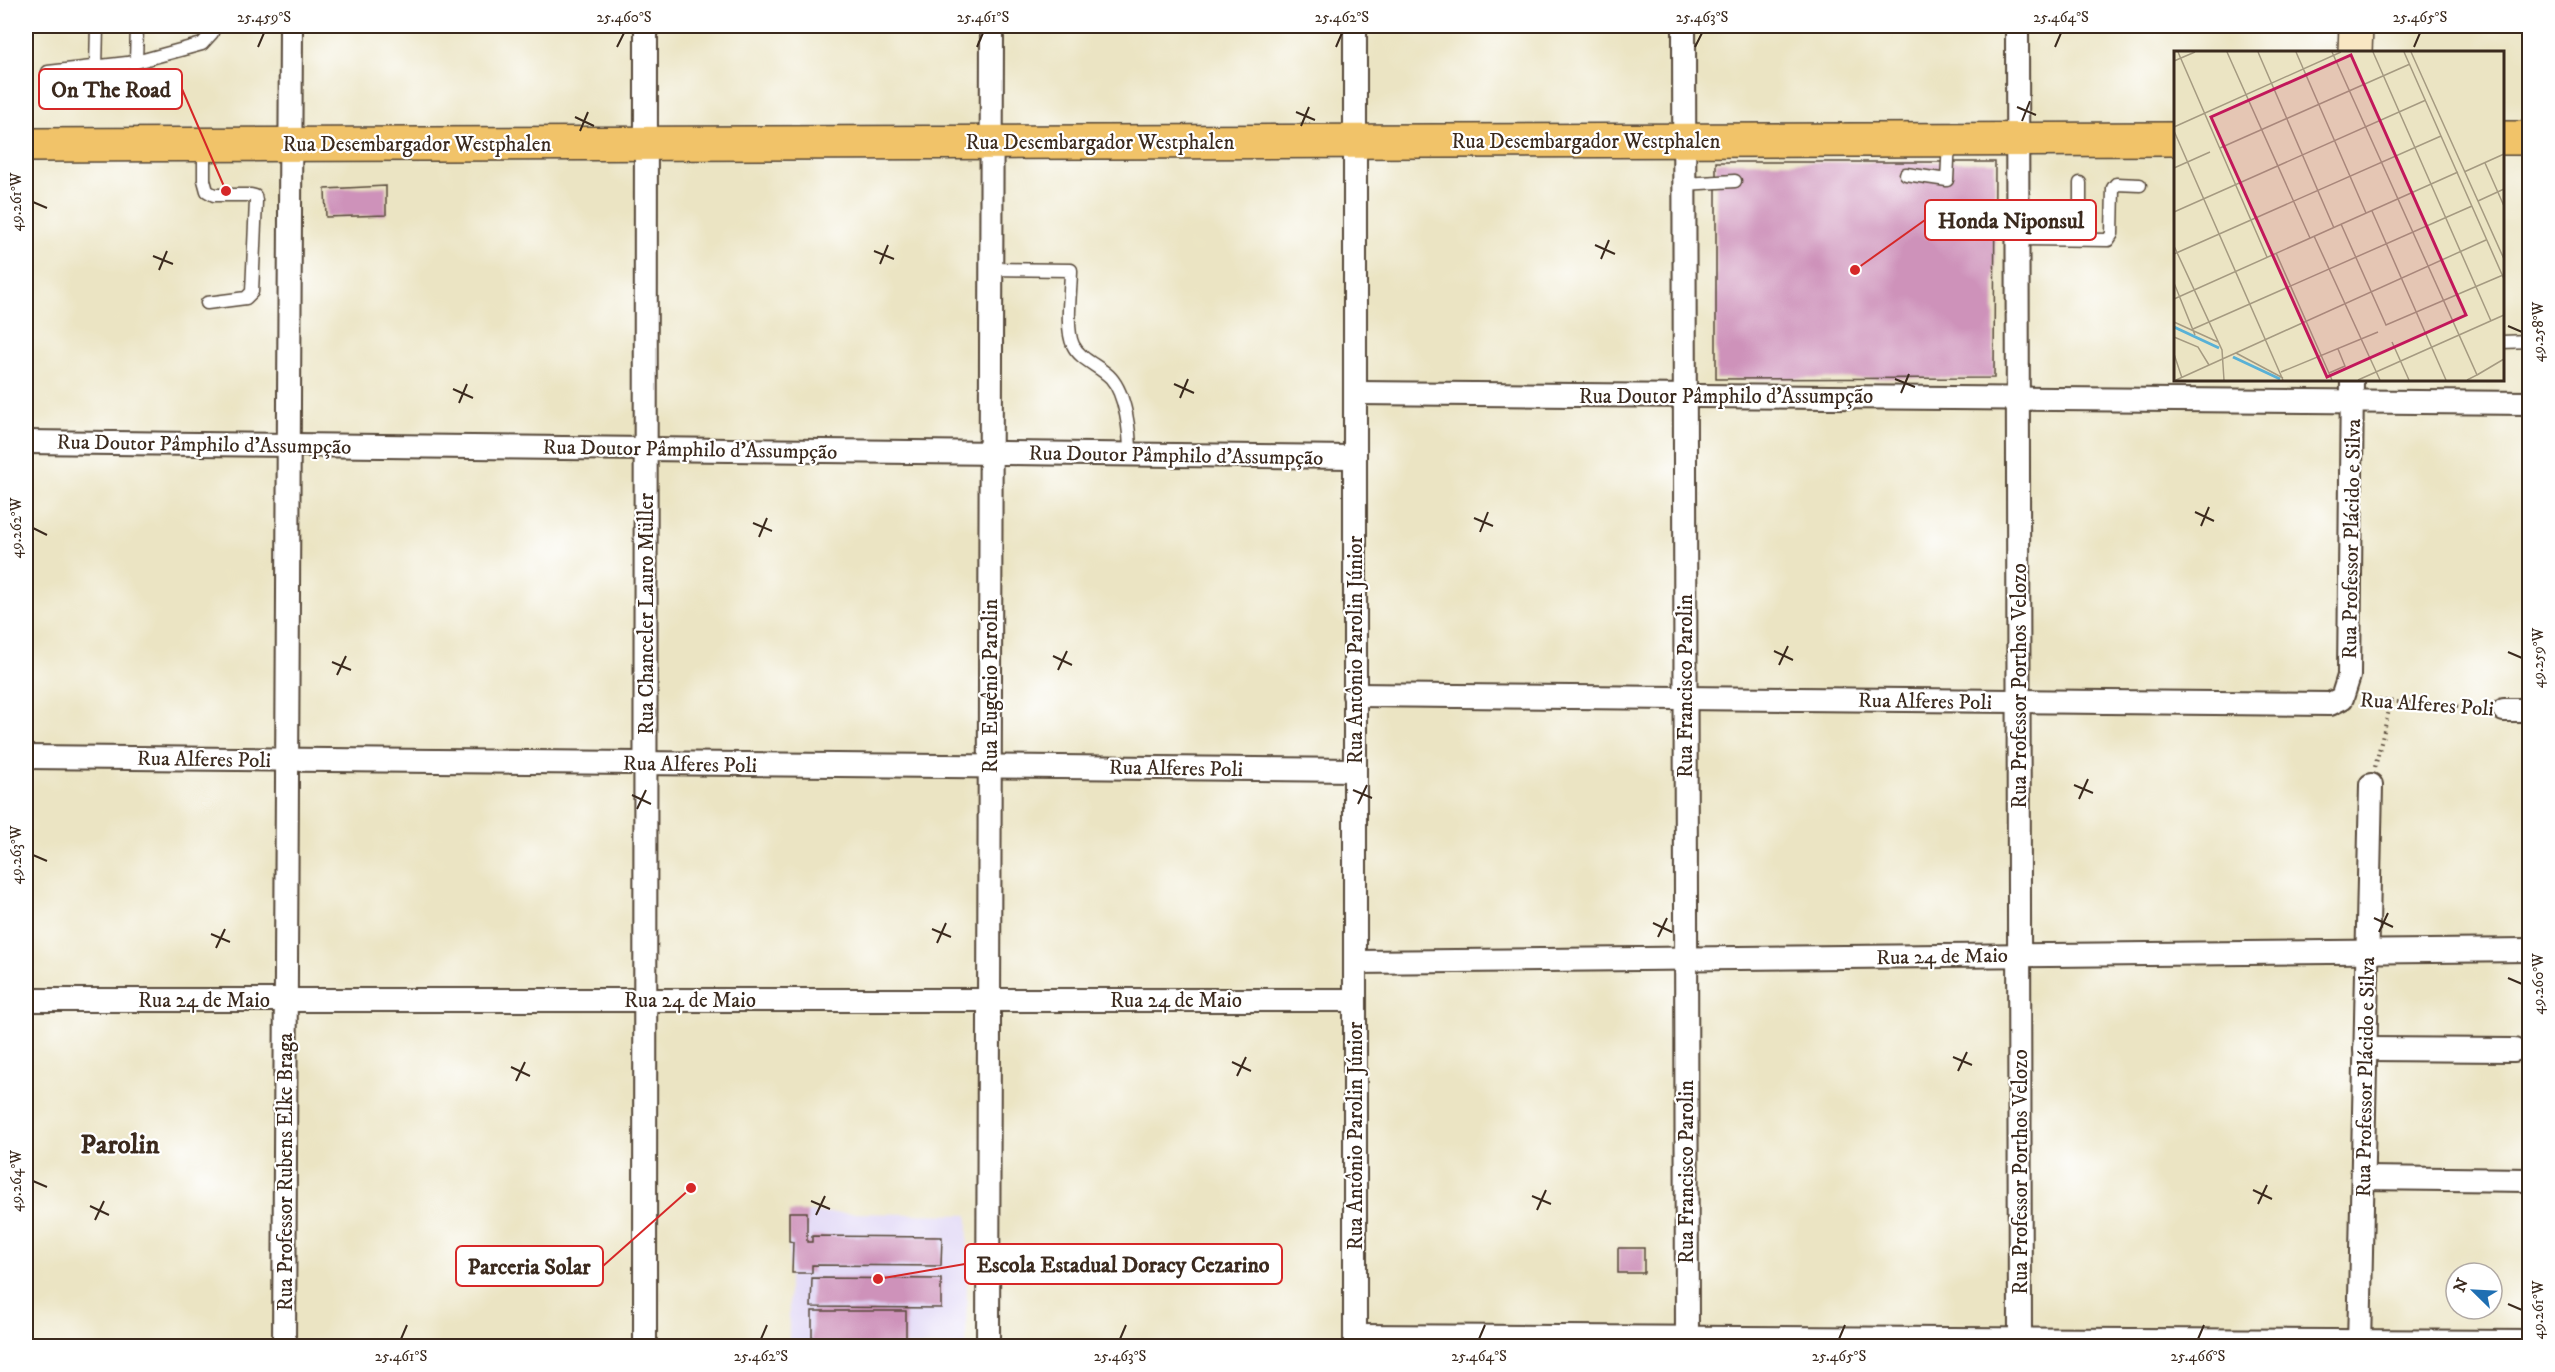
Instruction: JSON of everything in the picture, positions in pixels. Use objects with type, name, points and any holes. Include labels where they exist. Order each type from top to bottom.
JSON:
[{"type":"main road","points":[[2504,138],[2529,138]]},
{"type":"main road","name":"Rua Desembargador Westphalen","points":[[26,145],[2174,139]]},
{"type":"street","name":"Rua Professor Rubens Elke Braga","points":[[284,1347],[291,26]]},
{"type":"street","name":"Rua Chanceler Lauro Müller","points":[[645,1347],[646,26]]},
{"type":"street","name":"Rua Eugênio Parolin","points":[[988,1347],[992,26]]},
{"type":"street","name":"Rua Antônio Parolin Júnior","points":[[1355,26],[1355,1341]]},
{"type":"street","name":"Rua Francisco Parolin","points":[[1684,26],[1687,1342]]},
{"type":"street","name":"Rua Professor Porthos Velozo","points":[[2017,26],[2020,1343]]},
{"type":"street","points":[[2355,51],[2356,26]]},
{"type":"street","name":"Rua Doutor Pâmphilo d'Assumpção","points":[[1355,393],[2018,399],[2352,391],[2529,403]]},
{"type":"street","name":"Rua Professor Plácido e Silva","points":[[2342,698],[2349,676],[2352,391]]},
{"type":"street","name":"Rua Doutor Pâmphilo d'Assumpção","points":[[26,442],[1354,457]]},
{"type":"street","name":"Rua Alferes Poli","points":[[1354,695],[2322,706],[2342,698]]},
{"type":"street","name":"Rua Alferes Poli","points":[[2504,710],[2529,710]]},
{"type":"street","name":"Rua Alferes Poli","points":[[26,757],[1355,770]]},
{"type":"street","name":"Rua Professor Plácido e Silva","points":[[2359,1344],[2371,785]]},
{"type":"street","name":"Rua 24 de Maio","points":[[1355,962],[2529,950]]},
{"type":"street","name":"Rua 24 de Maio","points":[[26,1000],[1354,1000]]},
{"type":"street","points":[[2365,1050],[2514,1050]]},
{"type":"street","points":[[2363,1178],[2529,1180]]},
{"type":"street","points":[[1355,1341],[2359,1344],[2529,1342]]},
{"type":"lane","points":[[96,68],[97,26]]},
{"type":"lane","points":[[136,26],[136,62]]},
{"type":"lane","points":[[48,72],[136,62],[202,44],[212,33],[213,26]]},
{"type":"lane","points":[[1906,174],[1947,180],[1949,140]]},
{"type":"lane","points":[[204,145],[204,180],[207,191],[214,195],[251,195],[255,196],[256,201],[252,292],[246,297],[207,303]]},
{"type":"lane","points":[[1684,184],[1735,181]]},
{"type":"lane","points":[[2080,183],[2080,240]]},
{"type":"lane","points":[[2018,239],[2108,240],[2113,188],[2116,184],[2140,184]]},
{"type":"lane","points":[[991,269],[1071,270],[1071,343],[1076,351],[1112,379],[1128,420],[1130,454]]},
{"type":"lane","points":[[2504,342],[2529,341]]},
{"type":"path","name":"Rua Alferes Poli","points":[[2342,698],[2504,710]]},
{"type":"path","points":[[2371,785],[2391,702]]},
{"type":"shaded area","points":[[789,1212],[968,1215],[966,1346],[789,1346]]},
{"type":"building","points":[[1716,162],[1995,162],[1994,378],[1716,379]]},
{"type":"building","points":[[386,186],[386,215],[326,217],[325,189]]},
{"type":"building","points":[[789,1212],[807,1212],[807,1242],[812,1242],[812,1236],[942,1237],[941,1266],[812,1265],[812,1273],[792,1273],[793,1242],[789,1241]]},
{"type":"building","points":[[1618,1248],[1644,1248],[1644,1273],[1618,1273]]},
{"type":"building","points":[[812,1278],[941,1279],[941,1308],[811,1307]]},
{"type":"building","points":[[812,1311],[906,1311],[906,1346],[812,1346]]},
{"type":"place","name":"On The Road","points":[[226,191]]},
{"type":"place","name":"Honda Niponsul","points":[[1855,270]]},
{"type":"place","name":"Parceria Solar","points":[[691,1188]]},
{"type":"place","name":"Escola Estadual Doracy Cezarino","points":[[878,1279]]},
{"type":"district","name":"Parolin","points":[[120,1144]]}]
